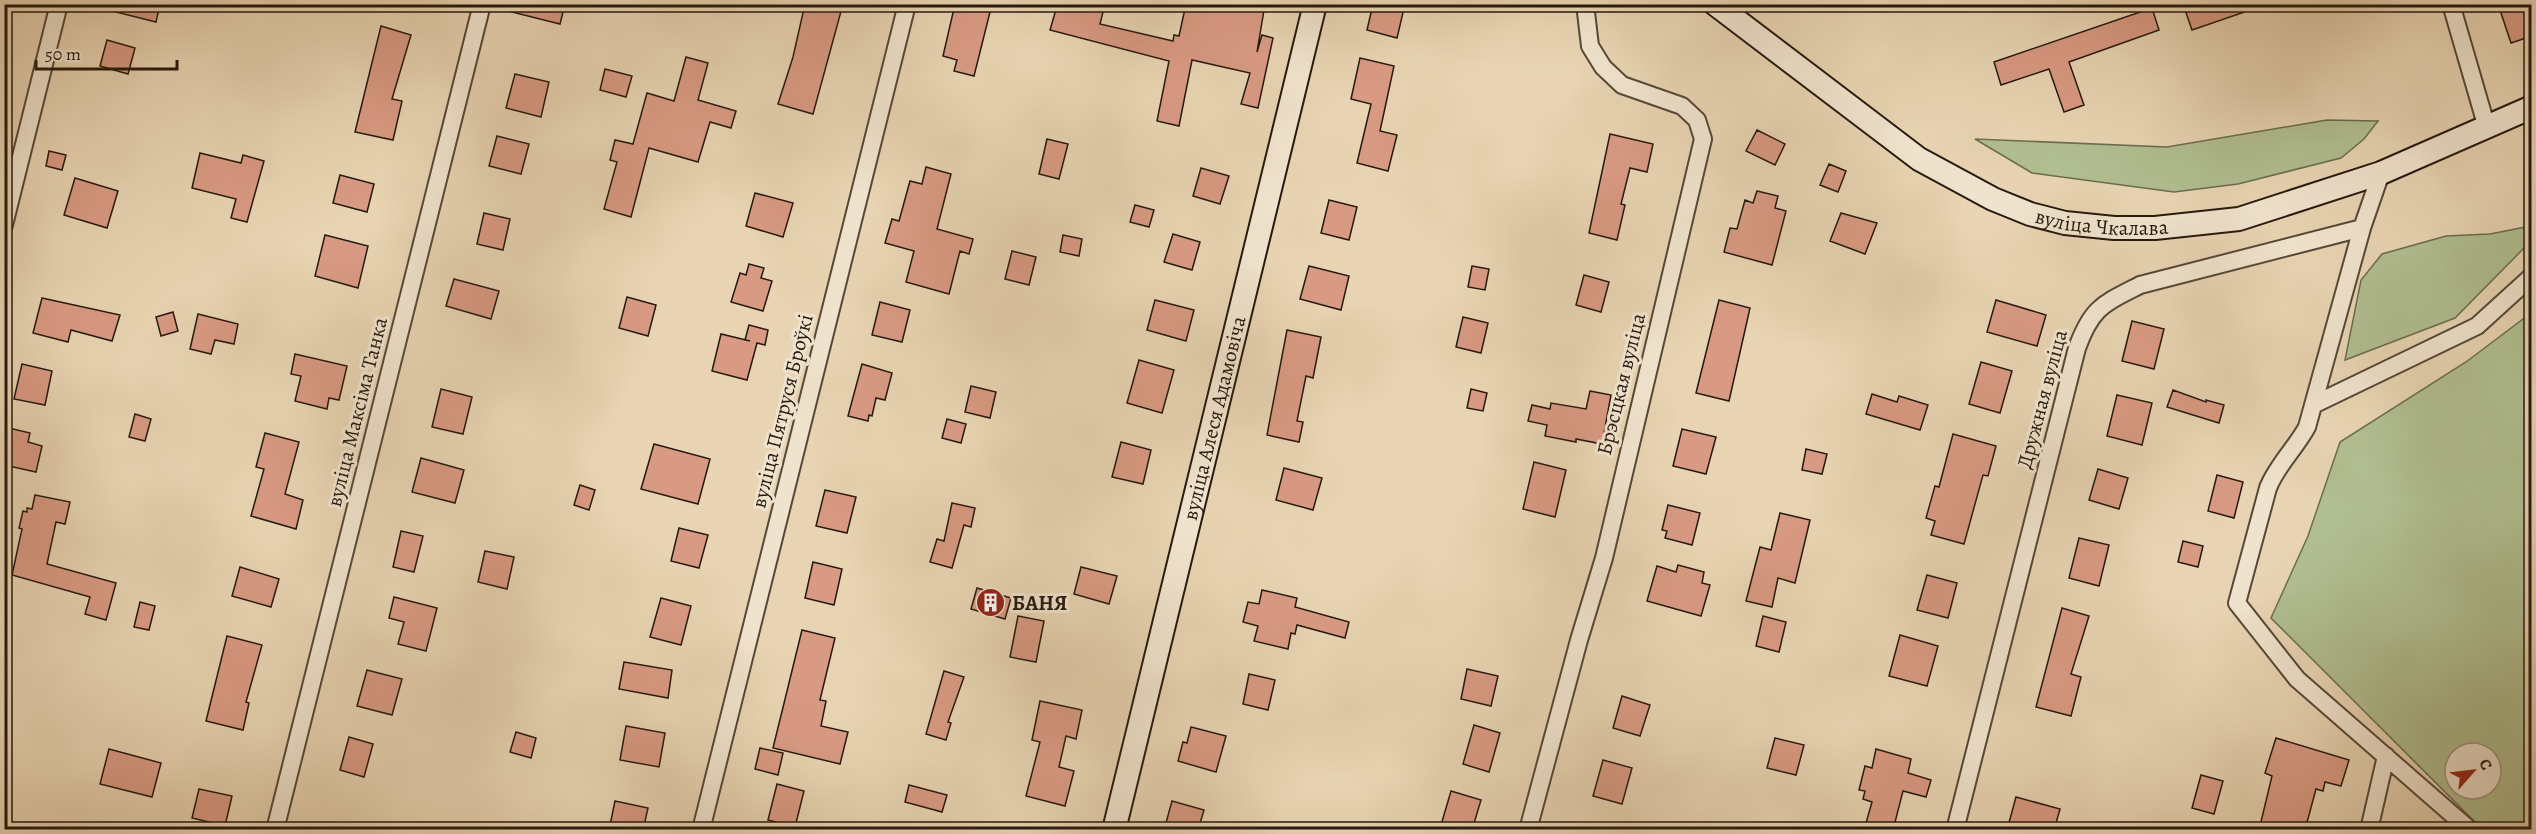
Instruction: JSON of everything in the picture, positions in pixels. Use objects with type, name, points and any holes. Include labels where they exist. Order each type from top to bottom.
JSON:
[{"type":"street","points":[[4,225],[59,4]]},
{"type":"street","name":"вуліца Максіма Танка","points":[[275,830],[482,4]]},
{"type":"street","name":"вуліца Пятруся Броўкі","points":[[701,830],[907,4]]},
{"type":"street","name":"вуліца Алеся Адамовіча","points":[[1114,830],[1315,4]]},
{"type":"street","name":"Брэсцкая вуліца","points":[[1528,830],[1579,640],[1604,558],[1703,139],[1697,120],[1682,106],[1622,86],[1603,67],[1590,46],[1585,4]]},
{"type":"street","name":"вуліца Чкалава","points":[[1714,4],[1919,159],[1993,199],[2030,214],[2065,223],[2155,228],[2239,219],[2381,174],[2532,107]]},
{"type":"street","points":[[2451,4],[2487,128]]},
{"type":"street","points":[[2381,174],[2337,312],[2314,404],[2300,441],[2274,473],[2268,488],[2237,603],[2297,679],[2470,830]]},
{"type":"street","name":"Дружная вуліца","points":[[1954,830],[2077,348],[2086,322],[2106,302],[2140,285],[2362,228]]},
{"type":"street","points":[[2314,404],[2476,326],[2532,276]]},
{"type":"street","points":[[2369,830],[2386,756]]},
{"type":"green space","points":[[2327,120],[2378,121],[2364,139],[2341,158],[2238,184],[2174,192],[2032,173],[1975,139],[2167,147]]},
{"type":"green space","points":[[2531,226],[2531,241],[2455,318],[2345,360],[2361,280],[2382,254],[2446,236],[2490,234]]},
{"type":"green space","points":[[2531,313],[2531,829],[2482,829],[2454,801],[2503,801],[2503,741],[2443,741],[2443,790],[2271,618],[2308,536],[2340,442],[2466,362]]},
{"type":"building","points":[[109,4],[160,4],[156,22],[108,10]]},
{"type":"building","points":[[504,4],[565,4],[560,24],[504,10]]},
{"type":"building","points":[[805,4],[843,4],[813,114],[778,104],[793,57]]},
{"type":"building","points":[[955,4],[992,4],[974,76],[954,71],[957,60],[943,56]]},
{"type":"building","points":[[1067,4],[1105,4],[1100,24],[1173,41],[1174,35],[1179,36],[1186,4],[1205,8],[1206,4],[1265,4],[1257,52],[1262,35],[1273,38],[1258,108],[1241,104],[1250,73],[1192,60],[1179,126],[1157,121],[1169,61],[1050,30],[1057,6],[1066,9]]},
{"type":"building","points":[[1373,4],[1405,4],[1397,38],[1367,30]]},
{"type":"building","points":[[2183,4],[2258,4],[2259,7],[2192,30]]},
{"type":"building","points":[[2498,4],[2532,4],[2532,36],[2511,43]]},
{"type":"building","points":[[2152,8],[2159,30],[2069,62],[2084,105],[2064,112],[2049,69],[2001,85],[1994,62]]},
{"type":"building","points":[[381,26],[411,35],[392,99],[402,101],[393,140],[355,132]]},
{"type":"building","points":[[107,40],[135,48],[128,74],[100,66]]},
{"type":"building","points":[[686,57],[708,63],[698,100],[736,111],[731,128],[710,122],[698,162],[649,148],[631,217],[604,209],[617,162],[610,160],[615,140],[633,144],[647,93],[674,101]]},
{"type":"building","points":[[1360,58],[1394,66],[1380,131],[1397,135],[1388,171],[1357,163],[1371,104],[1351,99]]},
{"type":"building","points":[[605,69],[632,76],[626,97],[600,90]]},
{"type":"building","points":[[515,74],[549,82],[541,117],[506,108]]},
{"type":"building","points":[[1757,130],[1785,144],[1775,165],[1746,151]]},
{"type":"building","points":[[1610,134],[1653,144],[1647,172],[1630,168],[1621,204],[1625,205],[1617,240],[1589,233]]},
{"type":"building","points":[[497,136],[529,144],[521,174],[489,166]]},
{"type":"building","points":[[1047,139],[1068,144],[1059,179],[1039,174]]},
{"type":"building","points":[[49,151],[66,155],[62,170],[46,166]]},
{"type":"building","points":[[200,153],[241,163],[243,155],[264,161],[247,222],[231,218],[236,199],[192,188]]},
{"type":"building","points":[[1829,164],[1846,171],[1838,192],[1820,185]]},
{"type":"building","points":[[926,167],[951,174],[937,229],[973,239],[969,254],[960,251],[949,294],[906,282],[914,251],[885,243],[892,219],[899,221],[910,181],[922,184]]},
{"type":"building","points":[[1201,168],[1229,176],[1220,204],[1193,196]]},
{"type":"building","points":[[340,175],[374,184],[367,212],[333,203]]},
{"type":"building","points":[[75,178],[118,191],[107,228],[64,215]]},
{"type":"building","points":[[1757,191],[1778,196],[1775,208],[1786,211],[1772,265],[1724,252],[1730,228],[1737,229],[1745,200],[1753,203]]},
{"type":"building","points":[[755,193],[793,203],[783,237],[746,226]]},
{"type":"building","points":[[1329,200],[1357,207],[1349,240],[1321,233]]},
{"type":"building","points":[[1135,205],[1154,210],[1149,227],[1130,222]]},
{"type":"building","points":[[484,213],[510,219],[503,250],[477,244]]},
{"type":"building","points":[[1841,213],[1877,223],[1865,254],[1830,241]]},
{"type":"building","points":[[1173,234],[1200,242],[1192,270],[1164,262]]},
{"type":"building","points":[[325,235],[368,246],[358,288],[315,276]]},
{"type":"building","points":[[1063,235],[1082,239],[1079,256],[1060,252]]},
{"type":"building","points":[[1012,251],[1036,257],[1029,285],[1005,279]]},
{"type":"building","points":[[749,264],[764,268],[761,278],[772,281],[763,311],[731,302],[740,273],[746,275]]},
{"type":"building","points":[[1309,266],[1349,276],[1341,310],[1300,299]]},
{"type":"building","points":[[1472,266],[1489,269],[1485,290],[1468,287]]},
{"type":"building","points":[[1584,275],[1609,282],[1601,312],[1576,305]]},
{"type":"building","points":[[454,279],[499,291],[491,319],[446,306]]},
{"type":"building","points":[[627,297],[656,305],[648,336],[619,328]]},
{"type":"building","points":[[42,298],[120,315],[112,341],[71,330],[68,342],[33,333]]},
{"type":"building","points":[[1155,300],[1194,310],[1186,341],[1147,330]]},
{"type":"building","points":[[1719,300],[1750,308],[1729,401],[1696,393]]},
{"type":"building","points":[[1996,300],[2046,315],[2037,346],[1987,332]]},
{"type":"building","points":[[880,302],[910,310],[902,342],[872,335]]},
{"type":"building","points":[[173,312],[178,331],[161,336],[156,317]]},
{"type":"building","points":[[198,314],[238,324],[234,344],[215,340],[211,354],[190,349]]},
{"type":"building","points":[[1463,317],[1488,323],[1481,353],[1456,347]]},
{"type":"building","points":[[2132,321],[2164,329],[2154,369],[2122,361]]},
{"type":"building","points":[[749,325],[768,330],[765,345],[757,343],[747,380],[712,371],[721,334],[745,340]]},
{"type":"building","points":[[1287,330],[1321,337],[1313,378],[1306,376],[1297,421],[1303,422],[1299,442],[1267,435]]},
{"type":"building","points":[[295,354],[347,366],[339,400],[329,398],[327,409],[295,401],[301,376],[291,374]]},
{"type":"building","points":[[1139,360],[1174,370],[1162,413],[1127,403]]},
{"type":"building","points":[[1981,362],[2012,371],[2000,413],[1969,404]]},
{"type":"building","points":[[22,364],[52,371],[45,405],[14,399]]},
{"type":"building","points":[[862,364],[892,373],[885,400],[876,398],[872,416],[869,415],[868,421],[848,416]]},
{"type":"building","points":[[971,386],[996,392],[990,418],[965,412]]},
{"type":"building","points":[[441,389],[472,397],[463,434],[432,427]]},
{"type":"building","points":[[1471,389],[1487,393],[1483,411],[1467,408]]},
{"type":"building","points":[[2173,390],[2206,402],[2206,400],[2224,405],[2219,423],[2167,407]]},
{"type":"building","points":[[1590,391],[1611,395],[1602,444],[1545,436],[1547,425],[1528,421],[1532,405],[1550,409],[1551,403],[1586,409]]},
{"type":"building","points":[[1872,394],[1897,402],[1899,396],[1928,405],[1920,430],[1866,414]]},
{"type":"building","points":[[2117,395],[2152,403],[2142,445],[2107,436]]},
{"type":"building","points":[[135,414],[151,419],[145,441],[129,437]]},
{"type":"building","points":[[947,419],[966,424],[961,443],[942,438]]},
{"type":"building","points":[[9,428],[30,433],[28,442],[42,446],[36,472],[4,465],[4,449]]},
{"type":"building","points":[[1682,429],[1716,437],[1706,474],[1673,466]]},
{"type":"building","points":[[265,433],[299,442],[285,494],[303,500],[296,529],[251,516],[264,469],[256,467]]},
{"type":"building","points":[[1953,434],[1996,446],[1988,476],[1983,475],[1964,544],[1931,535],[1935,521],[1926,518],[1935,486],[1939,487]]},
{"type":"building","points":[[1121,442],[1151,450],[1143,484],[1112,477]]},
{"type":"building","points":[[654,444],[710,459],[698,504],[641,489]]},
{"type":"building","points":[[1806,449],[1827,454],[1822,474],[1802,470]]},
{"type":"building","points":[[421,458],[464,470],[455,503],[412,492]]},
{"type":"building","points":[[1534,462],[1566,470],[1555,517],[1523,509]]},
{"type":"building","points":[[1284,468],[1322,478],[1313,510],[1276,500]]},
{"type":"building","points":[[2098,469],[2128,478],[2119,509],[2089,500]]},
{"type":"building","points":[[2217,475],[2243,482],[2234,518],[2208,511]]},
{"type":"building","points":[[580,485],[595,490],[589,510],[574,505]]},
{"type":"building","points":[[825,490],[856,497],[847,533],[816,526]]},
{"type":"building","points":[[35,495],[70,502],[65,524],[56,522],[47,564],[116,583],[106,620],[85,614],[90,597],[12,575],[22,529],[19,528],[23,511],[27,512],[27,508],[32,509]]},
{"type":"building","points":[[952,503],[975,508],[971,527],[964,525],[952,568],[930,562],[937,539],[944,541]]},
{"type":"building","points":[[1668,505],[1700,513],[1692,545],[1665,538],[1667,531],[1662,530]]},
{"type":"building","points":[[1780,513],[1810,520],[1795,583],[1778,578],[1772,607],[1746,601],[1760,547],[1771,550]]},
{"type":"building","points":[[679,528],[708,535],[699,568],[671,561]]},
{"type":"building","points":[[401,531],[423,536],[414,572],[393,567]]},
{"type":"building","points":[[2079,538],[2109,545],[2099,586],[2069,578]]},
{"type":"building","points":[[2183,541],[2203,546],[2198,567],[2178,562]]},
{"type":"building","points":[[485,551],[514,557],[507,589],[478,582]]},
{"type":"building","points":[[813,562],[842,569],[834,605],[805,598]]},
{"type":"building","points":[[1678,565],[1704,572],[1702,583],[1710,585],[1701,616],[1647,601],[1657,566],[1676,572]]},
{"type":"building","points":[[240,567],[279,579],[271,607],[232,596]]},
{"type":"building","points":[[1081,567],[1117,576],[1109,604],[1074,594]]},
{"type":"building","points":[[1927,575],[1957,583],[1948,618],[1917,610]]},
{"type":"building","name":"БАНЯ","points":[[977,588],[1011,598],[1005,619],[971,609]]},
{"type":"building","points":[[1262,590],[1297,598],[1295,607],[1349,622],[1345,638],[1297,625],[1295,634],[1291,633],[1288,649],[1254,641],[1258,626],[1243,622],[1248,602],[1259,604]]},
{"type":"building","points":[[394,597],[437,608],[426,651],[398,644],[404,622],[389,618]]},
{"type":"building","points":[[661,598],[691,606],[681,645],[650,637]]},
{"type":"building","points":[[140,602],[155,606],[149,630],[134,627]]},
{"type":"building","points":[[2062,608],[2089,616],[2071,674],[2081,677],[2071,716],[2036,707]]},
{"type":"building","points":[[1018,616],[1044,621],[1036,662],[1010,657]]},
{"type":"building","points":[[1763,616],[1786,622],[1779,652],[1756,646]]},
{"type":"building","points":[[802,630],[835,638],[820,700],[826,701],[821,726],[848,732],[840,764],[773,748]]},
{"type":"building","points":[[1900,635],[1938,646],[1927,686],[1889,676]]},
{"type":"building","points":[[227,636],[262,645],[246,702],[249,703],[243,730],[206,721]]},
{"type":"building","points":[[624,662],[672,670],[668,698],[619,689]]},
{"type":"building","points":[[1467,669],[1498,676],[1491,706],[1461,699]]},
{"type":"building","points":[[367,670],[402,679],[392,715],[357,706]]},
{"type":"building","points":[[944,671],[964,677],[948,722],[951,723],[946,740],[926,734]]},
{"type":"building","points":[[1249,674],[1275,680],[1268,710],[1243,704]]},
{"type":"building","points":[[1622,696],[1650,705],[1640,736],[1613,728]]},
{"type":"building","points":[[1040,701],[1082,710],[1076,739],[1066,736],[1059,767],[1074,771],[1065,806],[1026,796],[1040,742],[1032,740]]},
{"type":"building","points":[[1474,725],[1500,733],[1489,772],[1463,764]]},
{"type":"building","points":[[626,726],[665,733],[659,767],[620,760]]},
{"type":"building","points":[[1191,727],[1226,736],[1216,772],[1178,761],[1183,742],[1187,743]]},
{"type":"building","points":[[516,732],[536,738],[531,758],[510,752]]},
{"type":"building","points":[[349,737],[373,744],[364,777],[340,770]]},
{"type":"building","points":[[1775,738],[1804,745],[1796,775],[1767,768]]},
{"type":"building","points":[[2276,738],[2349,760],[2341,786],[2325,782],[2323,791],[2316,789],[2305,830],[2259,830],[2272,776],[2265,773]]},
{"type":"building","points":[[760,748],[783,753],[778,775],[755,769]]},
{"type":"building","points":[[109,749],[161,763],[152,797],[100,784]]},
{"type":"building","points":[[1876,749],[1911,759],[1908,773],[1931,780],[1926,797],[1903,791],[1893,830],[1864,830],[1872,802],[1863,799],[1865,791],[1859,790],[1865,766],[1872,768]]},
{"type":"building","points":[[1603,760],[1632,768],[1622,804],[1593,796]]},
{"type":"building","points":[[2201,775],[2223,781],[2214,814],[2192,808]]},
{"type":"building","points":[[777,784],[804,791],[795,827],[768,820]]},
{"type":"building","points":[[909,785],[947,795],[942,812],[905,802]]},
{"type":"building","points":[[199,789],[232,796],[225,826],[192,818]]},
{"type":"building","points":[[1451,791],[1481,800],[1472,830],[1455,830],[1441,825]]},
{"type":"building","points":[[2016,797],[2060,809],[2054,830],[2007,830]]},
{"type":"building","points":[[615,801],[648,808],[643,830],[609,830]]},
{"type":"building","points":[[1172,801],[1204,810],[1198,830],[1164,830]]},
{"type":"place","name":"БАНЯ","points":[[991,603]]}]
